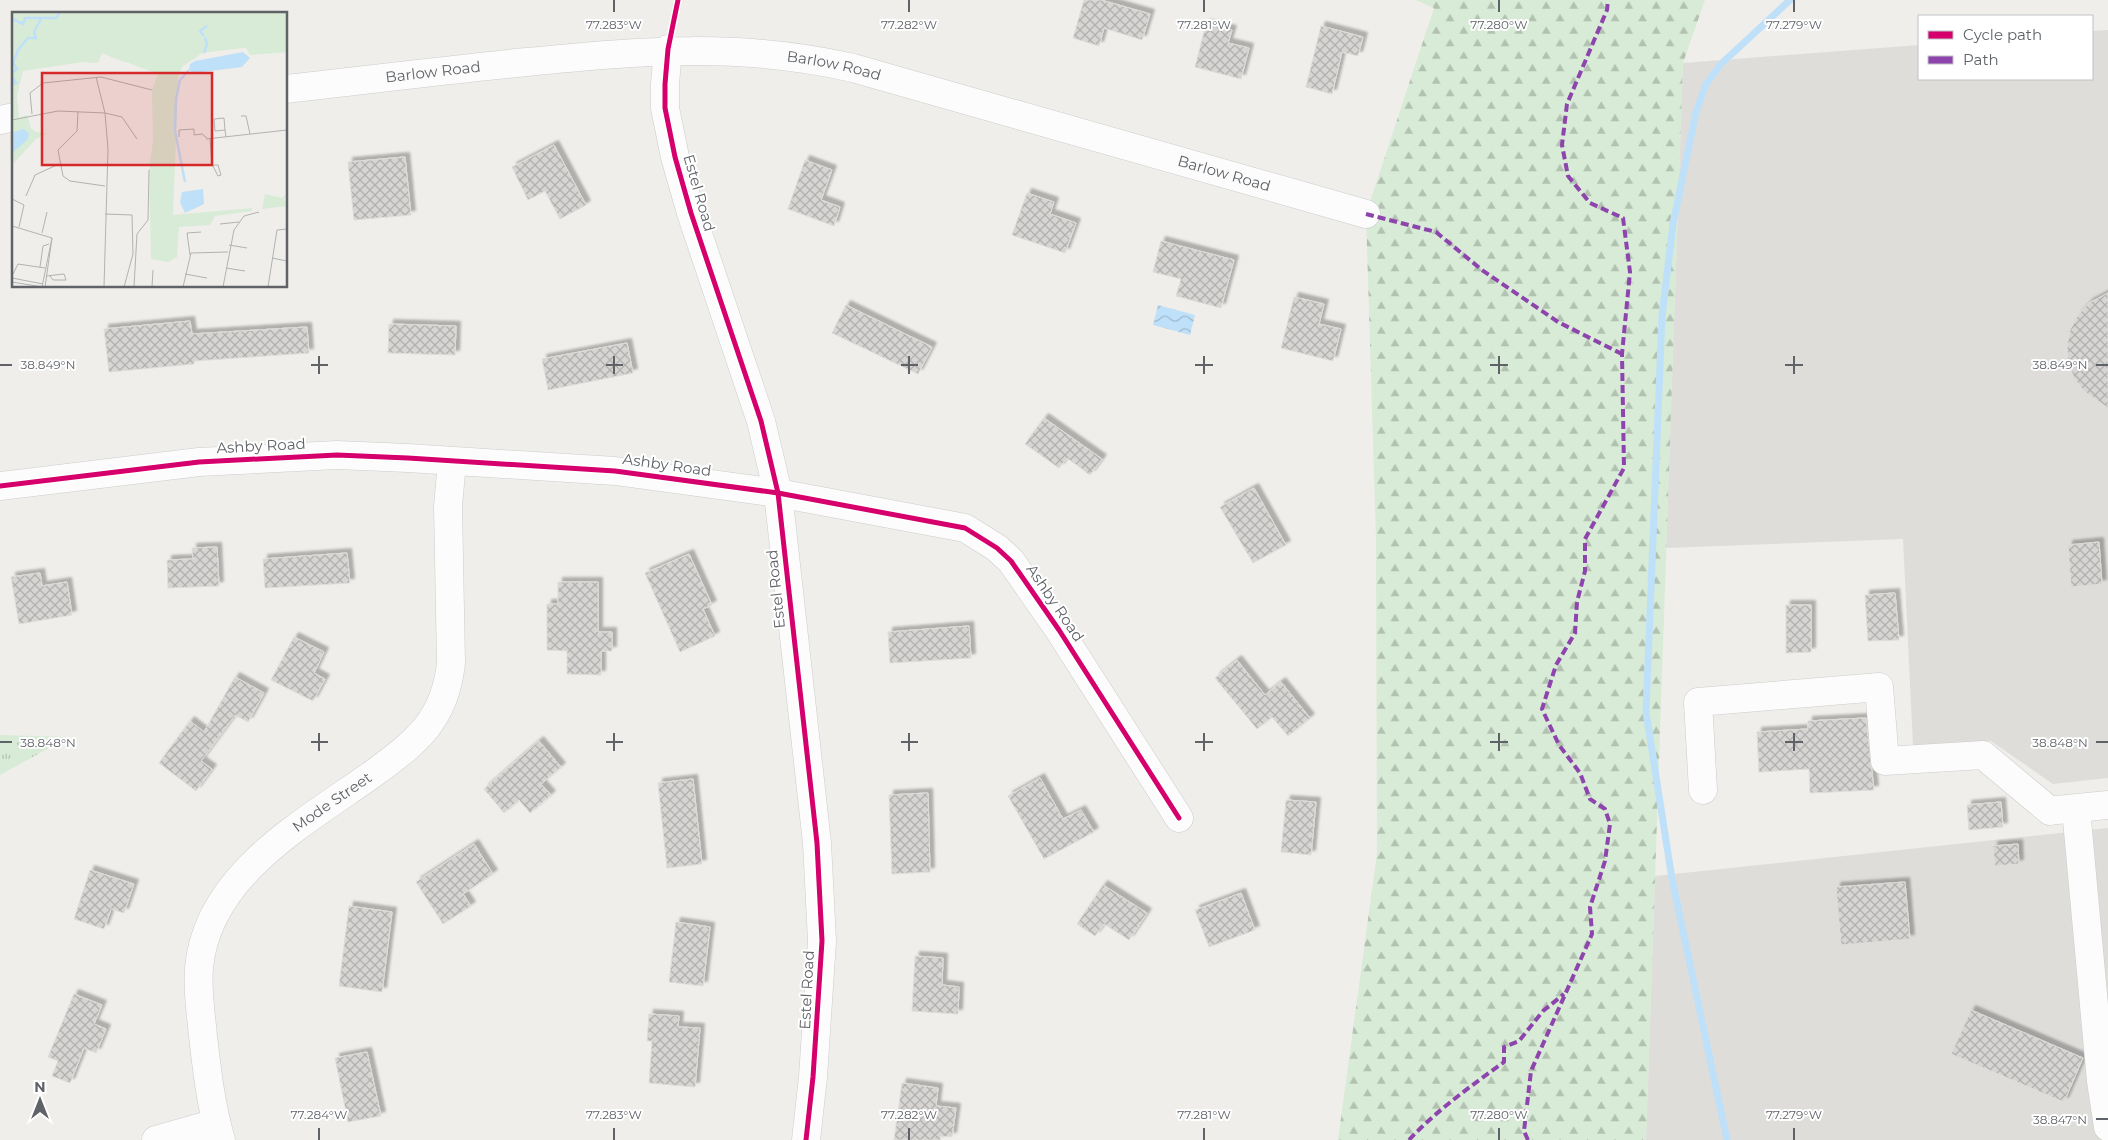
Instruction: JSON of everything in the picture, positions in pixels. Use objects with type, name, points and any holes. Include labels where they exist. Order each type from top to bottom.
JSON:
[{"type":"street","name":"Barlow Road","points":[[288,89],[427,72],[668,49],[734,50],[783,54],[853,68],[1366,214]]},
{"type":"street","name":"Estel Road","points":[[668,49],[664,84],[665,108],[675,156],[691,214],[761,421],[778,493],[817,843],[822,940],[816,1049],[806,1140]]},
{"type":"street","name":"Ashby Road","points":[[0,486],[199,462],[337,455],[615,471],[778,493],[965,528],[997,548],[1011,561],[1059,630],[1179,818]]},
{"type":"street","name":"Mode Street","points":[[219,1131],[209,1088],[198,993],[198,968],[208,930],[226,894],[265,852],[400,754],[423,735],[440,709],[448,687],[451,663],[448,506],[452,462]]},
{"type":"street","points":[[1702,790],[1698,702],[1879,687],[1885,761],[1983,755],[2051,811],[2108,1127]]},
{"type":"street","points":[[2051,811],[2108,805]]},
{"type":"street","points":[[156,1140],[219,1131]]},
{"type":"shaded area","points":[[2108,30],[2108,778],[2053,784],[1991,741],[1913,746],[1903,539],[1666,548],[1683,63],[1918,45],[1918,80],[2093,80],[2093,31]]},
{"type":"shaded area","points":[[2108,828],[2108,1140],[1646,1140],[1655,876]]},
{"type":"green space","points":[[1416,0],[1705,0],[1683,63],[1646,1140],[1338,1140],[1377,853],[1376,539],[1366,214],[1434,8]]},
{"type":"green space","points":[[0,735],[69,737],[0,775]]},
{"type":"water","points":[[1158,305],[1195,315],[1190,335],[1153,325]]},
{"type":"building","points":[[1084,0],[1101,0],[1150,14],[1142,40],[1104,28],[1099,46],[1073,38]]},
{"type":"building","points":[[1206,24],[1232,30],[1228,43],[1249,48],[1241,79],[1195,67]]},
{"type":"building","points":[[1321,26],[1363,37],[1358,56],[1342,52],[1332,94],[1306,87]]},
{"type":"building","points":[[554,145],[586,205],[560,219],[545,191],[528,200],[512,167]]},
{"type":"building","points":[[405,157],[411,215],[354,220],[348,162]]},
{"type":"building","points":[[805,160],[832,170],[821,200],[840,207],[834,226],[788,209]]},
{"type":"building","points":[[1027,193],[1054,202],[1050,214],[1076,223],[1065,253],[1012,235]]},
{"type":"building","points":[[1161,241],[1234,260],[1221,308],[1176,296],[1181,279],[1153,272]]},
{"type":"building","points":[[2108,293],[2108,408],[2084,391],[2074,378],[2068,362],[2067,346],[2070,330],[2078,315],[2089,303]]},
{"type":"building","points":[[1294,297],[1324,304],[1319,324],[1341,329],[1333,361],[1281,348]]},
{"type":"building","points":[[846,305],[932,347],[918,374],[832,333]]},
{"type":"building","points":[[190,321],[192,334],[307,327],[309,353],[194,361],[194,364],[109,372],[104,329]]},
{"type":"building","points":[[389,324],[456,326],[455,355],[388,353]]},
{"type":"building","points":[[627,343],[633,373],[548,390],[542,359]]},
{"type":"building","points":[[1044,418],[1102,459],[1090,475],[1067,458],[1059,468],[1025,444]]},
{"type":"building","points":[[1254,488],[1286,545],[1253,563],[1220,507]]},
{"type":"building","points":[[2099,542],[2102,584],[2071,587],[2068,545]]},
{"type":"building","points":[[217,547],[219,586],[168,588],[167,560],[193,559],[192,548]]},
{"type":"building","points":[[347,553],[350,583],[265,588],[263,559]]},
{"type":"building","points":[[689,554],[712,605],[703,609],[715,636],[680,652],[645,573]]},
{"type":"building","points":[[40,573],[42,586],[67,582],[72,615],[19,624],[11,577]]},
{"type":"building","points":[[558,582],[598,582],[598,632],[612,632],[612,651],[601,651],[601,675],[567,674],[567,651],[547,650],[547,604],[558,604]]},
{"type":"building","points":[[1895,593],[1899,640],[1868,641],[1865,595]]},
{"type":"building","points":[[1786,605],[1811,605],[1811,652],[1786,653]]},
{"type":"building","points":[[969,626],[971,658],[890,663],[888,632]]},
{"type":"building","points":[[294,637],[324,652],[314,673],[325,679],[313,701],[271,680]]},
{"type":"building","points":[[1237,660],[1265,695],[1281,682],[1310,718],[1288,736],[1272,717],[1257,729],[1215,678]]},
{"type":"building","points":[[235,677],[264,693],[248,722],[235,715],[201,761],[212,769],[196,791],[159,763],[190,721],[204,732]]},
{"type":"building","points":[[1866,718],[1874,790],[1810,793],[1809,769],[1759,772],[1757,732],[1808,729],[1808,721]]},
{"type":"building","points":[[539,741],[561,767],[541,784],[551,795],[530,813],[519,800],[504,813],[484,789]]},
{"type":"building","points":[[1040,778],[1063,819],[1081,810],[1094,832],[1044,859],[1008,796]]},
{"type":"building","points":[[693,779],[702,864],[667,868],[658,783]]},
{"type":"building","points":[[928,793],[930,872],[892,874],[889,795]]},
{"type":"building","points":[[1286,800],[1316,802],[1311,855],[1281,852]]},
{"type":"building","points":[[2001,802],[2003,827],[1969,830],[1967,805]]},
{"type":"building","points":[[474,844],[493,874],[463,894],[471,906],[443,924],[416,882]]},
{"type":"building","points":[[2018,844],[2019,864],[1995,866],[1993,846]]},
{"type":"building","points":[[90,870],[134,884],[124,913],[111,909],[104,929],[74,919]]},
{"type":"building","points":[[1905,882],[1910,939],[1841,945],[1836,887]]},
{"type":"building","points":[[1103,885],[1147,913],[1129,940],[1104,924],[1095,936],[1077,924]]},
{"type":"building","points":[[1241,893],[1255,930],[1209,947],[1195,910]]},
{"type":"building","points":[[349,906],[392,912],[382,992],[339,986]]},
{"type":"building","points":[[676,922],[710,927],[703,986],[669,982]]},
{"type":"building","points":[[915,956],[943,958],[942,985],[959,987],[958,1014],[912,1011]]},
{"type":"building","points":[[74,994],[102,1005],[94,1024],[106,1029],[96,1053],[84,1048],[70,1083],[52,1076],[58,1061],[48,1057]]},
{"type":"building","points":[[1971,1010],[2083,1058],[2064,1102],[1951,1054]]},
{"type":"building","points":[[649,1014],[679,1016],[678,1027],[700,1028],[695,1087],[649,1083],[652,1041],[647,1041]]},
{"type":"building","points":[[367,1052],[381,1116],[348,1122],[335,1058]]},
{"type":"building","points":[[902,1083],[938,1088],[936,1106],[956,1108],[952,1137],[941,1136],[940,1140],[894,1140]]},
{"type":"waterway","points":[[1727,1140],[1672,879],[1646,712],[1662,316],[1673,224],[1696,112],[1706,84],[1721,64],[1790,0]]},
{"type":"marked path","points":[[1528,1140],[1524,1131],[1531,1071],[1592,934],[1590,907],[1605,861],[1610,824],[1605,809],[1590,799],[1580,773],[1559,745],[1542,709],[1556,665],[1575,633],[1577,602],[1585,571],[1585,539],[1624,468],[1622,354],[1630,272],[1623,218],[1590,203],[1568,176],[1562,145],[1567,104],[1607,10],[1608,0]]},
{"type":"marked path","points":[[1366,214],[1436,232],[1482,270],[1558,322],[1622,354]]},
{"type":"marked path","points":[[1409,1140],[1443,1108],[1504,1062],[1504,1047],[1519,1041],[1543,1011],[1564,994]]},
{"type":"cycle path","points":[[678,0],[668,49],[665,108],[675,157],[691,213],[761,421],[778,493],[817,843],[822,941],[813,1077],[806,1140]]},
{"type":"cycle path","points":[[0,486],[199,462],[337,455],[408,458],[615,471],[778,493],[965,528],[997,548],[1011,561],[1059,630],[1179,818]]}]
